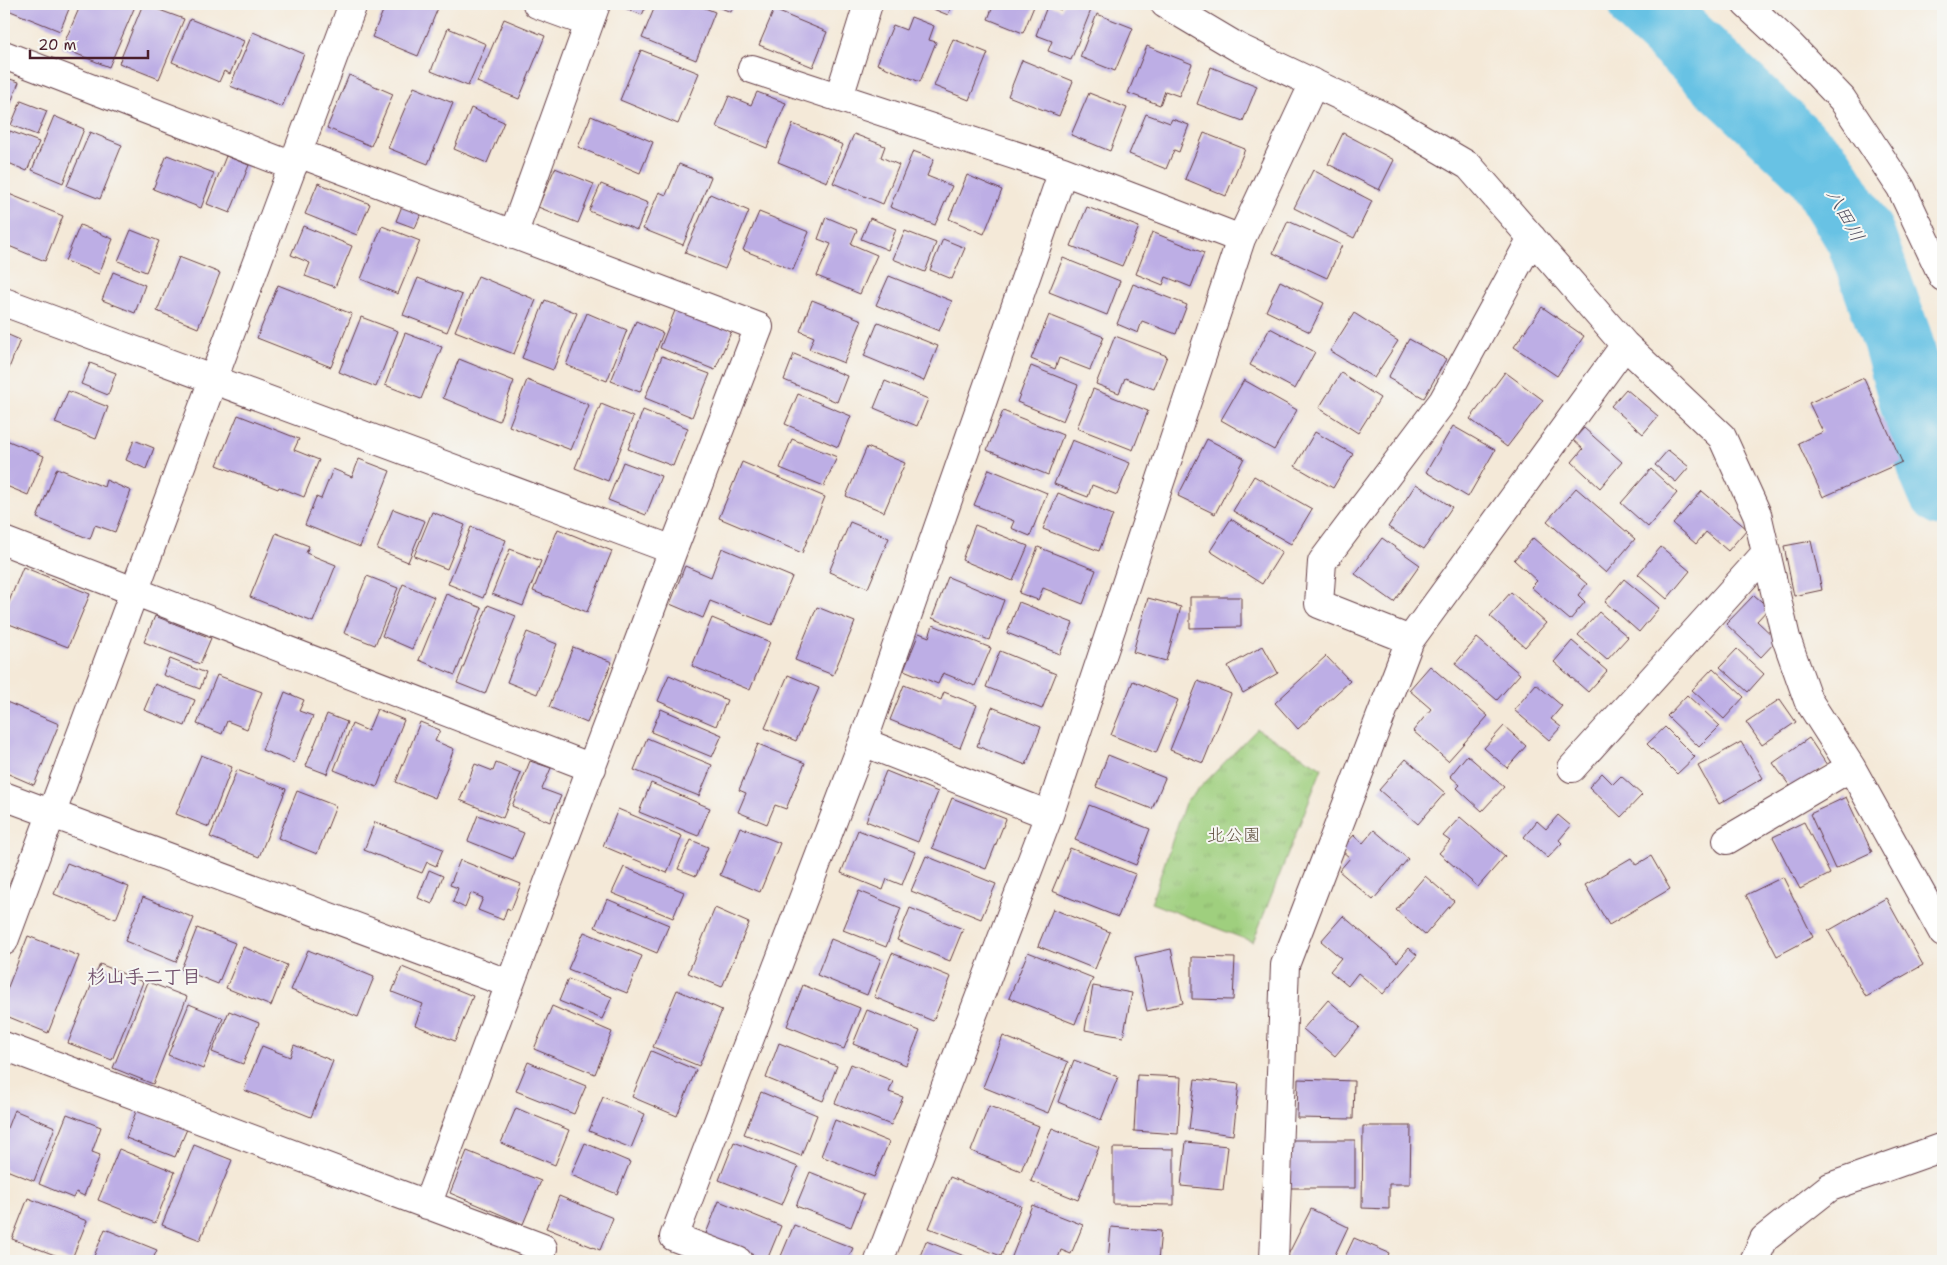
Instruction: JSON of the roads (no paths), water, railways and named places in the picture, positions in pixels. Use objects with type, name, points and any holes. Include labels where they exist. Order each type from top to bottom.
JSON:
[{"type":"street","points":[[4,941],[353,4]]},
{"type":"street","points":[[513,235],[593,14],[537,4]]},
{"type":"street","points":[[839,97],[868,4]]},
{"type":"street","points":[[1165,4],[1239,48],[1385,117],[1469,166],[1625,345],[1722,438],[1757,514],[1786,638],[1808,700],[1851,767],[1943,933]]},
{"type":"street","points":[[1746,4],[1790,45],[1842,99],[1901,188],[1943,277]]},
{"type":"street","points":[[4,55],[295,160],[513,235],[759,327],[672,550],[428,1205]]},
{"type":"street","points":[[752,69],[1064,171],[1241,239]]},
{"type":"street","points":[[879,1261],[1049,815],[1241,239],[1314,83]]},
{"type":"street","points":[[738,1261],[674,1237],[863,742],[1064,171]]},
{"type":"street","points":[[1410,640],[1319,604],[1322,562],[1443,401],[1532,238]]},
{"type":"street","points":[[4,302],[672,550]]},
{"type":"street","points":[[1274,1261],[1285,965],[1410,640],[1625,345]]},
{"type":"street","points":[[4,542],[592,768]]},
{"type":"street","points":[[1572,768],[1766,552]]},
{"type":"street","points":[[863,742],[1049,815]]},
{"type":"street","points":[[1727,840],[1851,767]]},
{"type":"street","points":[[4,796],[510,984]]},
{"type":"street","points":[[4,1046],[543,1248]]},
{"type":"street","points":[[1754,1261],[1764,1238],[1830,1187],[1943,1146]]},
{"type":"waterway","name":"八田川","points":[[1644,4],[1820,170],[1860,236],[1897,339],[1934,471],[1943,492]]},
{"type":"district","name":"杉山手二丁目","points":[[144,976]]},
{"type":"park label","name":"北公園","points":[[1234,835]]}]
